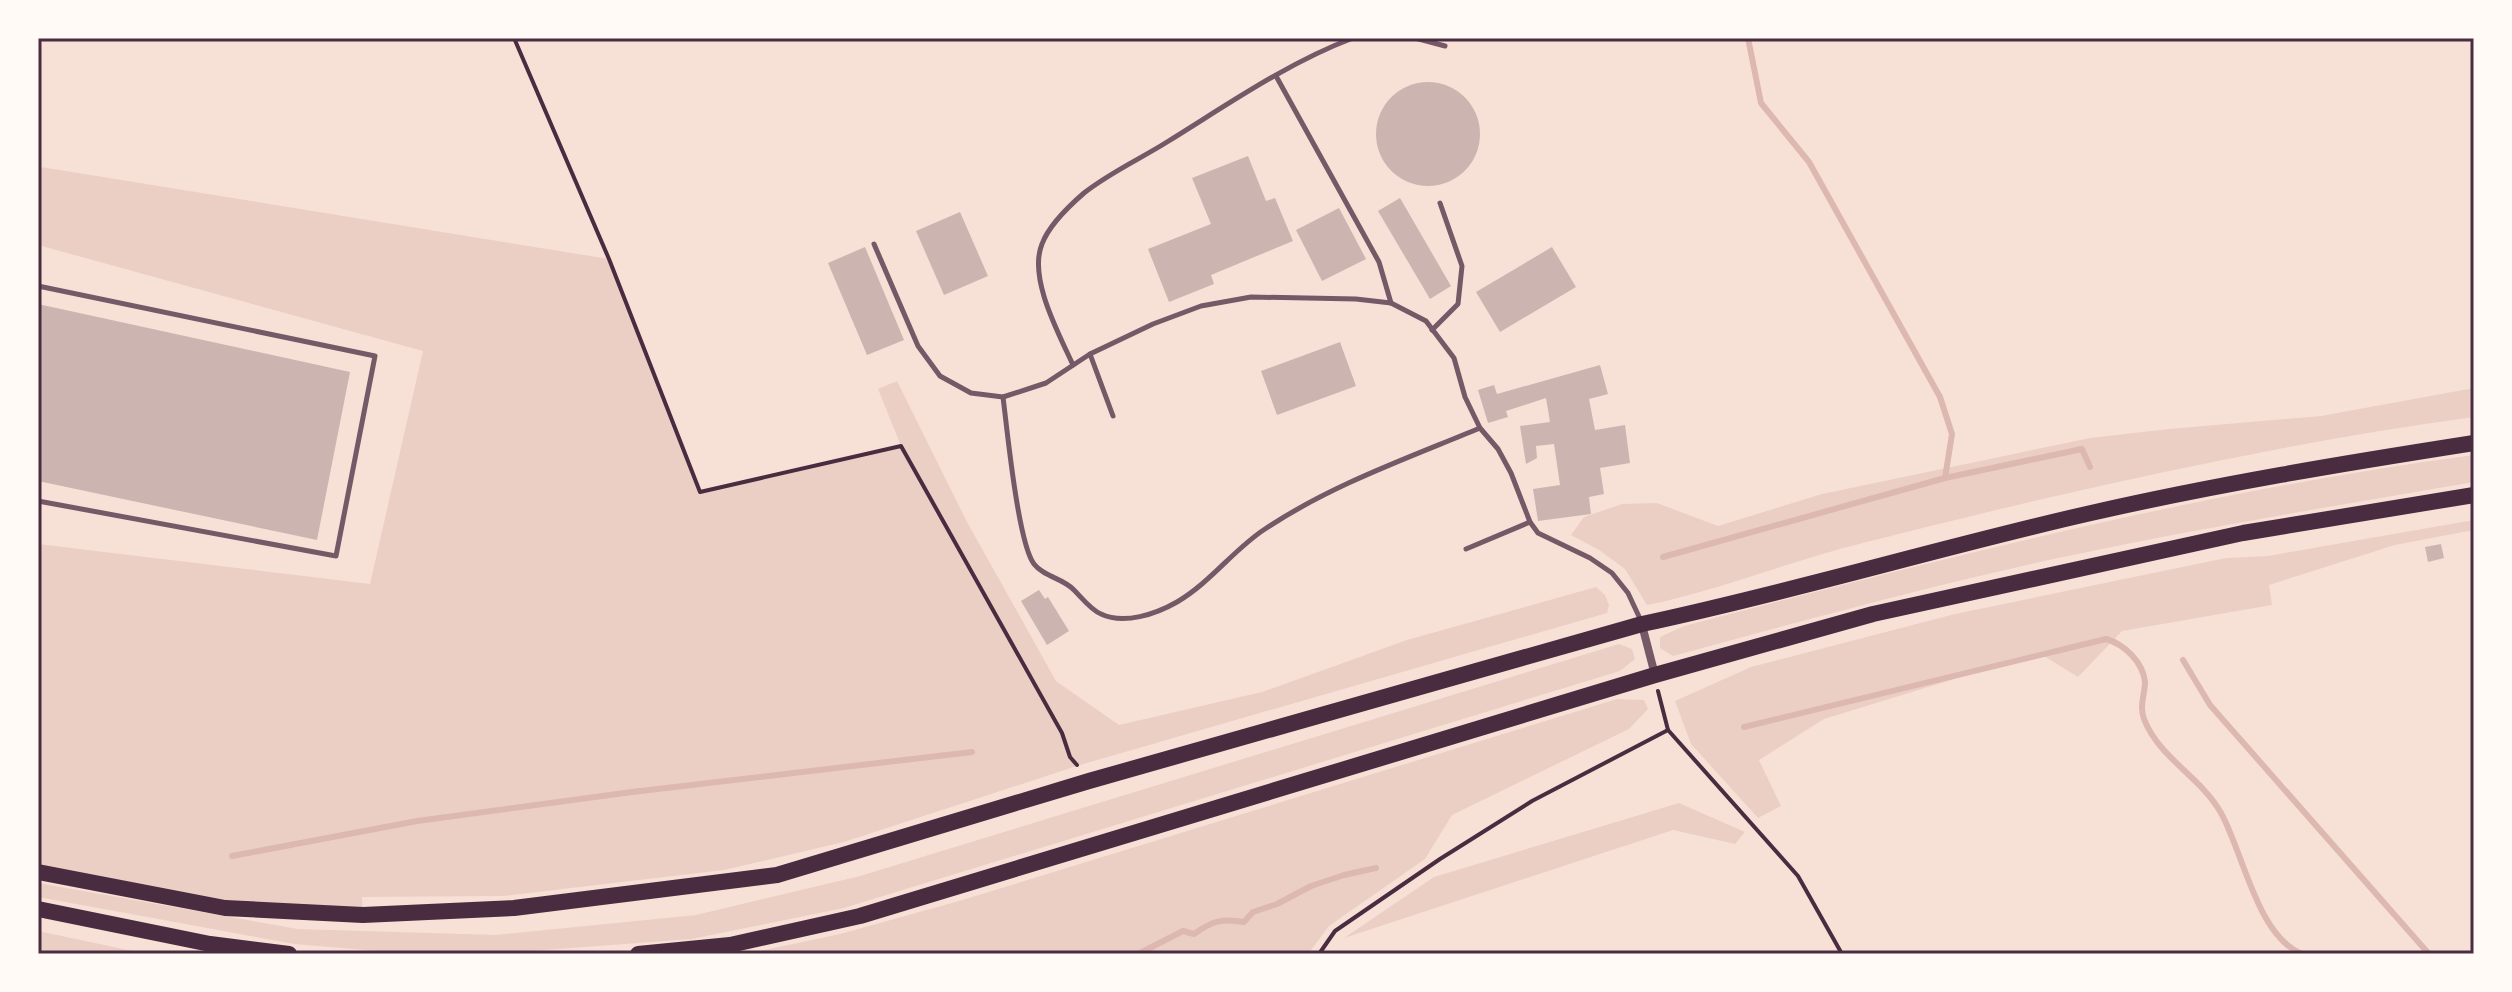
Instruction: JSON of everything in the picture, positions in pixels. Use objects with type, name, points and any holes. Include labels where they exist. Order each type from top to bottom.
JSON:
[{"type":"highway","points":[[38,872],[225,908],[363,915],[514,908],[777,875],[1089,781],[1642,624],[2090,513],[2243,481],[2474,443]]},
{"type":"highway","points":[[638,954],[730,945],[860,916],[1655,675],[1888,611],[2243,533],[2474,495]]},
{"type":"highway","points":[[38,909],[210,944],[289,954]]},
{"type":"street","points":[[1642,624],[1655,675]]},
{"type":"lane","points":[[1073,365],[1053,322],[1038,275],[1041,245],[1058,219],[1085,193],[1276,76],[1325,48],[1353,38]]},
{"type":"lane","points":[[1415,38],[1445,46]]},
{"type":"lane","points":[[1276,76],[1379,262],[1391,303]]},
{"type":"lane","points":[[1432,330],[1458,304],[1462,266],[1440,203]]},
{"type":"lane","points":[[874,244],[918,346],[940,376],[971,393],[1003,397],[1046,383],[1090,354],[1153,324],[1201,306],[1251,297],[1356,299],[1391,303],[1426,321],[1454,358],[1465,397],[1480,428],[1498,449],[1511,473],[1530,522],[1538,533],[1590,558],[1612,573],[1628,593],[1642,624]]},
{"type":"lane","points":[[38,286],[375,356],[336,556],[38,501]]},
{"type":"lane","points":[[1090,354],[1113,416]]},
{"type":"lane","points":[[1003,397],[1029,555],[1034,564],[1046,574],[1070,585],[1099,614],[1114,619],[1151,613],[1176,603],[1214,576],[1263,530],[1313,501],[1480,428]]},
{"type":"lane","points":[[1466,549],[1530,522]]},
{"type":"path","points":[[514,38],[609,259],[700,492],[901,446],[1062,733],[1070,757]]},
{"type":"path","points":[[1655,675],[1668,730],[1798,876],[1842,954]]},
{"type":"path","points":[[1319,954],[1335,931],[1440,859],[1532,801],[1668,730]]},
{"type":"shaded area","points":[[41,167],[609,259],[700,492],[901,446],[878,389],[897,381],[967,522],[1056,681],[1119,725],[1262,692],[1407,640],[1596,587],[1605,595],[1609,605],[1607,613],[1080,765],[844,842],[724,870],[504,896],[362,897],[363,915],[225,908],[38,872],[38,544],[370,584],[423,351],[38,245],[38,173]]},
{"type":"shaded area","points":[[2474,388],[2474,417],[2320,441],[2090,488],[1863,543],[1701,592],[1647,605],[1625,569],[1571,535],[1584,517],[1622,504],[1657,503],[1718,526],[1822,494],[2090,438],[2321,416]]},
{"type":"shaded area","points":[[2474,455],[2474,482],[2223,526],[2023,566],[1873,602],[1673,656],[1660,648],[1660,637],[1684,626],[1978,551],[2275,487]]},
{"type":"shaded area","points":[[2474,520],[2474,530],[2395,545],[2269,585],[2272,605],[2122,631],[2078,677],[2039,653],[1824,719],[1759,760],[1781,806],[1758,818],[1691,744],[1675,701],[1751,667],[1955,614],[2226,558],[2268,556]]},
{"type":"shaded area","points":[[1619,644],[1632,649],[1635,659],[1620,671],[844,908],[692,939],[491,954],[377,951],[294,944],[38,897],[38,883],[298,929],[496,935],[696,915],[860,876]]},
{"type":"shaded area","points":[[1617,699],[1644,700],[1648,709],[1629,729],[1452,815],[1425,859],[1329,926],[1308,954],[746,954],[840,934],[959,901]]},
{"type":"shaded area","points":[[1679,803],[1745,832],[1735,844],[1673,830],[1344,938],[1434,877]]},
{"type":"shaded area","points":[[38,931],[147,954],[38,954]]},
{"type":"building","points":[[1428,82],[1448,86],[1471,105],[1480,134],[1476,154],[1457,177],[1428,186],[1408,182],[1385,163],[1376,134],[1380,114],[1399,91]]},
{"type":"building","points":[[1248,156],[1266,201],[1275,198],[1293,241],[1211,275],[1214,284],[1169,302],[1148,249],[1211,224],[1192,178]]},
{"type":"building","points":[[1400,198],[1451,286],[1430,299],[1378,211]]},
{"type":"building","points":[[1339,208],[1366,259],[1322,281],[1296,230]]},
{"type":"building","points":[[960,212],[988,276],[944,295],[916,231]]},
{"type":"building","points":[[865,247],[904,340],[867,355],[828,263]]},
{"type":"building","points":[[1552,247],[1576,287],[1500,332],[1476,292]]},
{"type":"building","points":[[38,304],[350,372],[317,540],[38,481]]},
{"type":"building","points":[[1340,342],[1356,386],[1277,415],[1261,371]]},
{"type":"building","points":[[1600,365],[1608,394],[1589,399],[1595,430],[1625,425],[1630,463],[1600,468],[1604,494],[1589,497],[1591,514],[1538,521],[1533,489],[1560,485],[1554,444],[1536,446],[1537,458],[1526,464],[1520,426],[1550,422],[1546,398],[1506,411],[1508,417],[1488,423],[1478,390],[1494,385],[1497,394]]},
{"type":"building","points":[[2441,544],[2444,558],[2428,562],[2425,547]]},
{"type":"building","points":[[1039,590],[1045,599],[1048,597],[1069,631],[1047,645],[1021,601]]},
{"type":"waterway","points":[[1748,38],[1761,103],[1809,162],[1940,397],[1952,434],[1945,478],[2082,449],[2090,467]]},
{"type":"waterway","points":[[1663,557],[1945,478]]},
{"type":"waterway","points":[[1744,727],[2106,639],[2113,641],[2132,655],[2141,668],[2145,682],[2143,714],[2151,733],[2213,800],[2229,830],[2262,912],[2273,930],[2302,954]]},
{"type":"waterway","points":[[2183,660],[2210,705],[2429,954]]},
{"type":"waterway","points":[[232,856],[417,821],[972,752]]},
{"type":"waterway","points":[[1138,954],[1183,931],[1194,934],[1218,922],[1244,922],[1253,912],[1277,904],[1311,886],[1376,868]]}]
